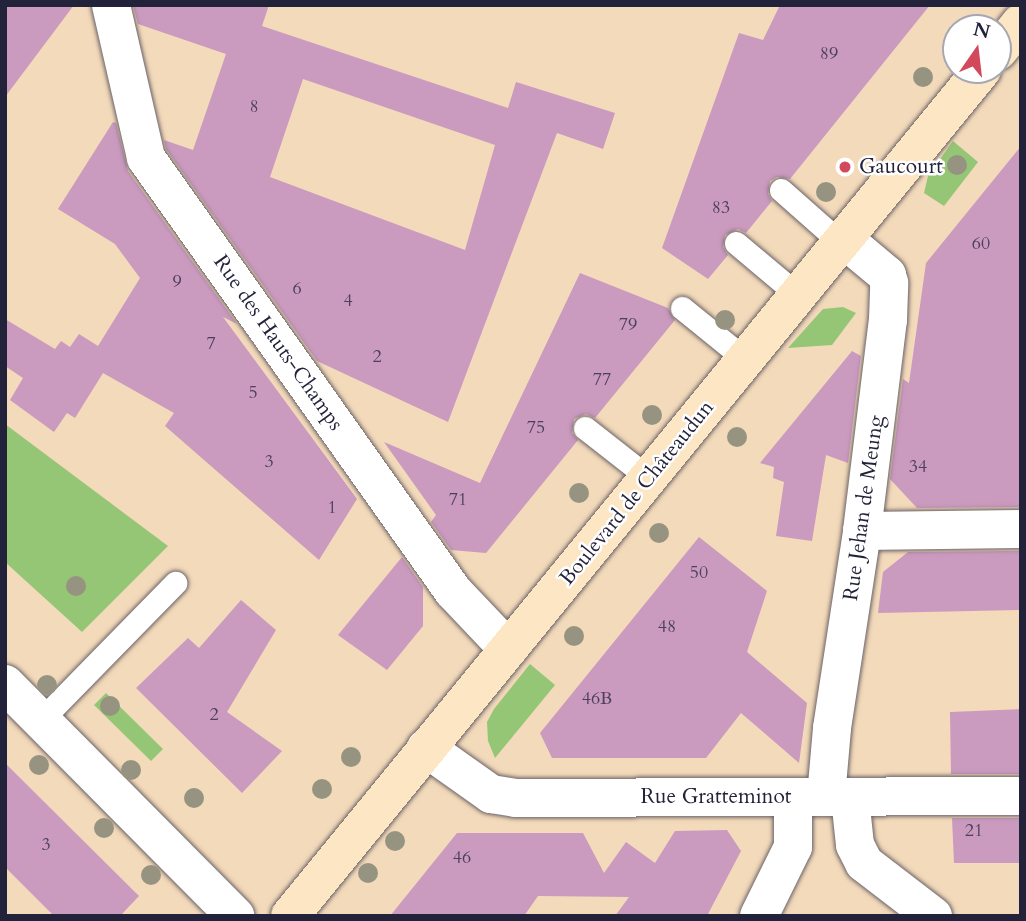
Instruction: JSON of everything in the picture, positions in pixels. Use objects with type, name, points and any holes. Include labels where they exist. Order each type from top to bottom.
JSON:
[{"type":"main road","name":"Boulevard de Châteaudun","points":[[290,916],[971,84]]},
{"type":"street","name":"Rue des Hauts-Champs","points":[[111,5],[146,158],[449,585],[508,649]]},
{"type":"street","name":"Rue Jehan de Meung","points":[[843,241],[887,275],[888,320],[862,531],[823,797],[864,863],[933,916]]},
{"type":"street","points":[[862,531],[1021,528]]},
{"type":"street","points":[[5,684],[235,916]]},
{"type":"street","name":"Rue Gratteminot","points":[[426,748],[491,794],[515,798],[1021,796]]},
{"type":"street","points":[[759,916],[793,847],[823,797]]},
{"type":"lane","points":[[1013,5],[1021,12]]},
{"type":"lane","points":[[781,190],[843,241]]},
{"type":"lane","points":[[736,243],[798,295]]},
{"type":"lane","points":[[682,308],[746,359]]},
{"type":"lane","points":[[585,428],[650,479]]},
{"type":"lane","points":[[41,720],[176,583]]},
{"type":"green space","points":[[953,141],[978,162],[944,206],[924,193],[928,176]]},
{"type":"green space","points":[[843,307],[856,313],[832,345],[788,348],[823,309]]},
{"type":"green space","points":[[5,424],[168,546],[82,632],[5,562]]},
{"type":"green space","points":[[530,664],[555,685],[495,758],[488,741],[487,722],[494,709]]},
{"type":"green space","points":[[106,693],[163,749],[151,761],[94,705]]},
{"type":"building","points":[[5,5],[74,5],[5,97]]},
{"type":"building","points":[[133,5],[269,5],[262,26],[508,108],[516,82],[615,113],[603,149],[557,133],[448,422],[317,361],[166,149],[164,140],[193,150],[226,54],[138,24]],"holes":[[[303,79],[495,145],[465,250],[270,177]]]},
{"type":"building","points":[[780,5],[930,5],[790,179],[777,177],[770,181],[768,194],[772,201],[746,233],[738,229],[725,235],[723,247],[728,255],[708,279],[662,248],[739,33],[763,40]]},
{"type":"building","points":[[113,122],[116,123],[128,171],[237,324],[223,317],[357,499],[319,560],[165,426],[174,413],[103,373],[75,418],[67,413],[54,432],[10,400],[23,378],[5,366],[5,319],[55,349],[61,341],[70,347],[79,334],[98,346],[140,278],[115,244],[58,209]]},
{"type":"building","points":[[1021,146],[1021,507],[917,508],[890,479],[903,379],[909,383],[926,263]]},
{"type":"building","points":[[580,273],[668,308],[675,320],[595,418],[586,414],[574,419],[572,433],[578,440],[486,553],[451,550],[431,522],[436,515],[384,442],[480,483]]},
{"type":"building","points":[[852,351],[861,356],[848,463],[826,455],[812,541],[776,536],[784,482],[773,478],[774,467],[760,463]]},
{"type":"building","points":[[699,537],[767,591],[747,652],[807,703],[799,763],[741,713],[706,758],[552,758],[540,733]]},
{"type":"building","points":[[1021,551],[1021,610],[878,613],[883,572],[908,552]]},
{"type":"building","points":[[402,557],[423,587],[423,626],[387,670],[338,635]]},
{"type":"building","points":[[241,600],[276,630],[227,712],[282,751],[242,793],[136,688],[188,638],[199,648]]},
{"type":"building","points":[[1021,709],[1021,774],[951,774],[950,712]]},
{"type":"building","points":[[5,763],[139,896],[120,916],[54,916],[5,867]]},
{"type":"building","points":[[952,818],[1021,818],[1021,863],[954,863]]},
{"type":"building","points":[[727,830],[741,851],[707,916],[615,916],[629,897],[538,896],[524,916],[390,916],[457,833],[583,833],[604,873],[626,842],[655,863],[675,831]]},
{"type":"place","name":"Gaucourt","points":[[845,167]]}]
